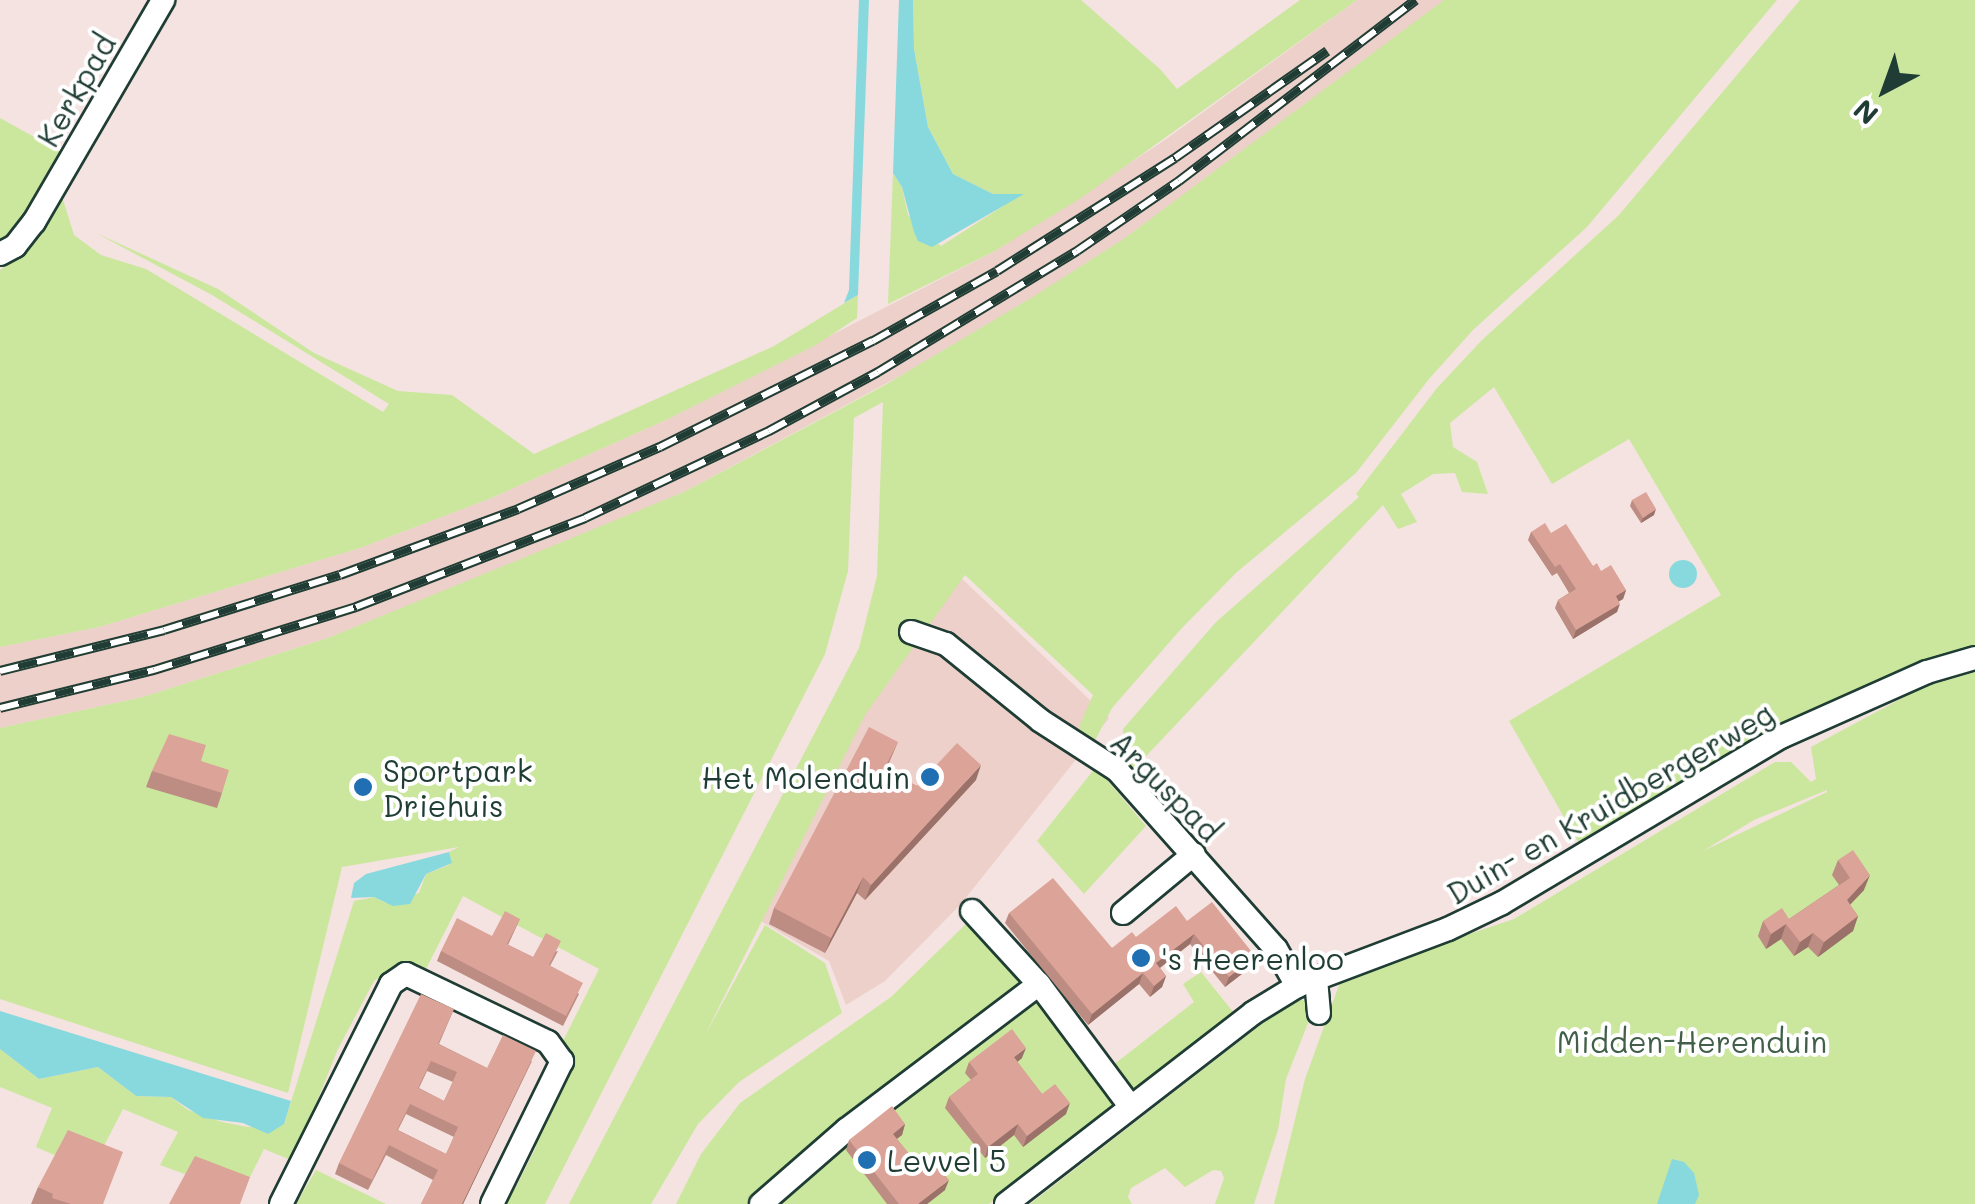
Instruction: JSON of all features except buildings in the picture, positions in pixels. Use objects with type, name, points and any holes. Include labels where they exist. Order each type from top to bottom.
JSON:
[{"type":"street","name":"Kerkpad","points":[[0,254],[15,246],[34,222],[163,0]]},
{"type":"street","name":"Arguspad","points":[[911,632],[946,644],[1041,720],[1097,754],[1194,854],[1306,983]]},
{"type":"street","name":"Duin- en Kruidbergerweg","points":[[1006,1204],[1253,1013],[1306,983],[1448,930],[1502,903],[1781,737],[1927,672],[1975,658]]},
{"type":"street","points":[[1123,913],[1194,854]]},
{"type":"street","points":[[972,910],[1040,984],[1130,1106]]},
{"type":"street","points":[[282,1204],[390,984],[406,974],[548,1042],[562,1061],[492,1204]]},
{"type":"street","points":[[1306,983],[1319,1013]]},
{"type":"street","points":[[760,1204],[846,1130],[1040,984]]},
{"type":"shaded area","points":[[1357,0],[1484,0],[1237,212],[900,376],[684,492],[601,529],[328,638],[143,697],[0,728],[0,647],[99,627],[360,548],[489,499],[666,420],[995,251],[1165,140]]},
{"type":"shaded area","name":"Het Molenduin","points":[[940,558],[1109,718],[960,905],[885,981],[846,1005],[829,961],[732,904]]},
{"type":"green space","points":[[913,0],[1081,0],[1160,69],[1177,89],[1300,0],[1357,0],[1081,198],[995,251],[888,304],[893,173],[902,187],[908,215],[941,246],[1022,194],[993,194],[953,174],[928,127],[914,49]]},
{"type":"green space","points":[[1444,0],[1777,0],[1587,227],[1473,330],[1429,379],[1356,473],[1237,572],[1181,629],[1112,708],[1090,750],[1081,740],[1080,724],[1093,695],[965,575],[865,715],[704,1037],[765,925],[825,963],[842,1013],[739,1082],[698,1124],[651,1204],[569,1204],[859,648],[877,576],[883,402],[854,418],[848,571],[825,654],[545,1204],[508,1204],[505,1194],[516,1187],[536,1147],[532,1139],[536,1129],[545,1127],[563,1085],[559,1049],[599,969],[463,896],[426,969],[391,969],[374,981],[338,1049],[293,1161],[264,1149],[245,1187],[215,1185],[160,1165],[178,1132],[123,1109],[91,1171],[36,1147],[52,1108],[0,1087],[0,1049],[39,1079],[98,1067],[136,1096],[171,1097],[188,1110],[248,1127],[284,1124],[354,901],[374,897],[386,903],[419,893],[426,874],[449,865],[449,852],[459,847],[342,867],[288,1093],[0,999],[0,728],[143,697],[328,638],[684,492],[885,385],[1125,238]]},
{"type":"green space","points":[[1800,0],[1975,0],[1975,647],[1884,678],[1584,852],[1509,721],[1721,595],[1629,439],[1552,484],[1494,387],[1450,423],[1453,447],[1477,462],[1488,494],[1462,492],[1455,473],[1433,474],[1401,494],[1417,522],[1398,529],[1383,505],[1133,770],[1125,757],[1123,729],[1216,622],[1359,497],[1356,494],[1437,388],[1482,340],[1619,215]]},
{"type":"green space","points":[[0,118],[63,153],[23,225],[0,244]]},
{"type":"green space","points":[[60,190],[74,235],[101,255],[146,269],[383,412],[389,404],[212,295],[96,233],[218,289],[314,353],[398,391],[452,395],[534,454],[774,346],[858,295],[857,318],[816,345],[666,420],[489,499],[360,548],[99,627],[0,647],[0,270],[19,255]]},
{"type":"green space","name":"Midden-Herenduin","points":[[1975,672],[1975,1204],[1274,1204],[1305,1079],[1342,977],[1514,919],[1775,762],[1791,762],[1811,782],[1816,779],[1811,747],[1923,687]],"holes":[[[1827,792],[1703,851],[1754,820]]]},
{"type":"green space","points":[[1096,767],[1146,826],[1084,894],[1037,841]]},
{"type":"green space","points":[[972,918],[1022,981],[747,1204],[676,1204],[701,1154],[740,1103],[891,997]]},
{"type":"green space","points":[[1201,972],[1234,1013],[1132,1093],[1112,1066],[1194,1002],[1183,984]]},
{"type":"green space","points":[[1032,995],[1117,1105],[989,1204],[774,1204],[835,1148]]},
{"type":"green space","points":[[1295,998],[1306,1001],[1312,1013],[1286,1079],[1278,1130],[1254,1204],[1215,1204],[1224,1178],[1221,1171],[1213,1170],[1185,1187],[1165,1168],[1131,1188],[1128,1197],[1132,1204],[1030,1204]]},
{"type":"green space","points":[[316,1170],[386,1204],[296,1204]]},
{"type":"water","points":[[859,0],[869,0],[858,295],[844,303],[849,290]]},
{"type":"water","points":[[899,0],[913,0],[914,49],[928,127],[953,174],[993,194],[1024,194],[932,247],[918,241],[902,187],[893,173]]},
{"type":"water","points":[[1683,560],[1693,564],[1697,574],[1693,584],[1683,588],[1673,584],[1669,574],[1673,564]]},
{"type":"water","points":[[449,852],[452,863],[426,874],[410,904],[393,906],[374,897],[351,898],[354,883],[366,874]]},
{"type":"water","points":[[0,1011],[291,1101],[284,1124],[268,1134],[243,1123],[203,1118],[171,1097],[136,1096],[98,1067],[39,1079],[0,1049]]},
{"type":"water","points":[[1672,1159],[1684,1162],[1694,1173],[1699,1195],[1695,1204],[1657,1204]]},
{"type":"railway","points":[[0,708],[154,670],[356,607],[585,518],[769,431],[878,372],[1077,251],[1179,181],[1416,0]]},
{"type":"railway","points":[[0,671],[164,630],[340,575],[518,509],[660,447],[873,341],[997,271],[1175,158],[1327,51]]},
{"type":"place","name":"Het Molenduin","points":[[930,777]]},
{"type":"place","name":"Sportpark Driehuis","points":[[363,787]]},
{"type":"place","name":"'s Heerenloo","points":[[1141,958]]},
{"type":"place","name":"Levvel 5","points":[[867,1160]]}]
